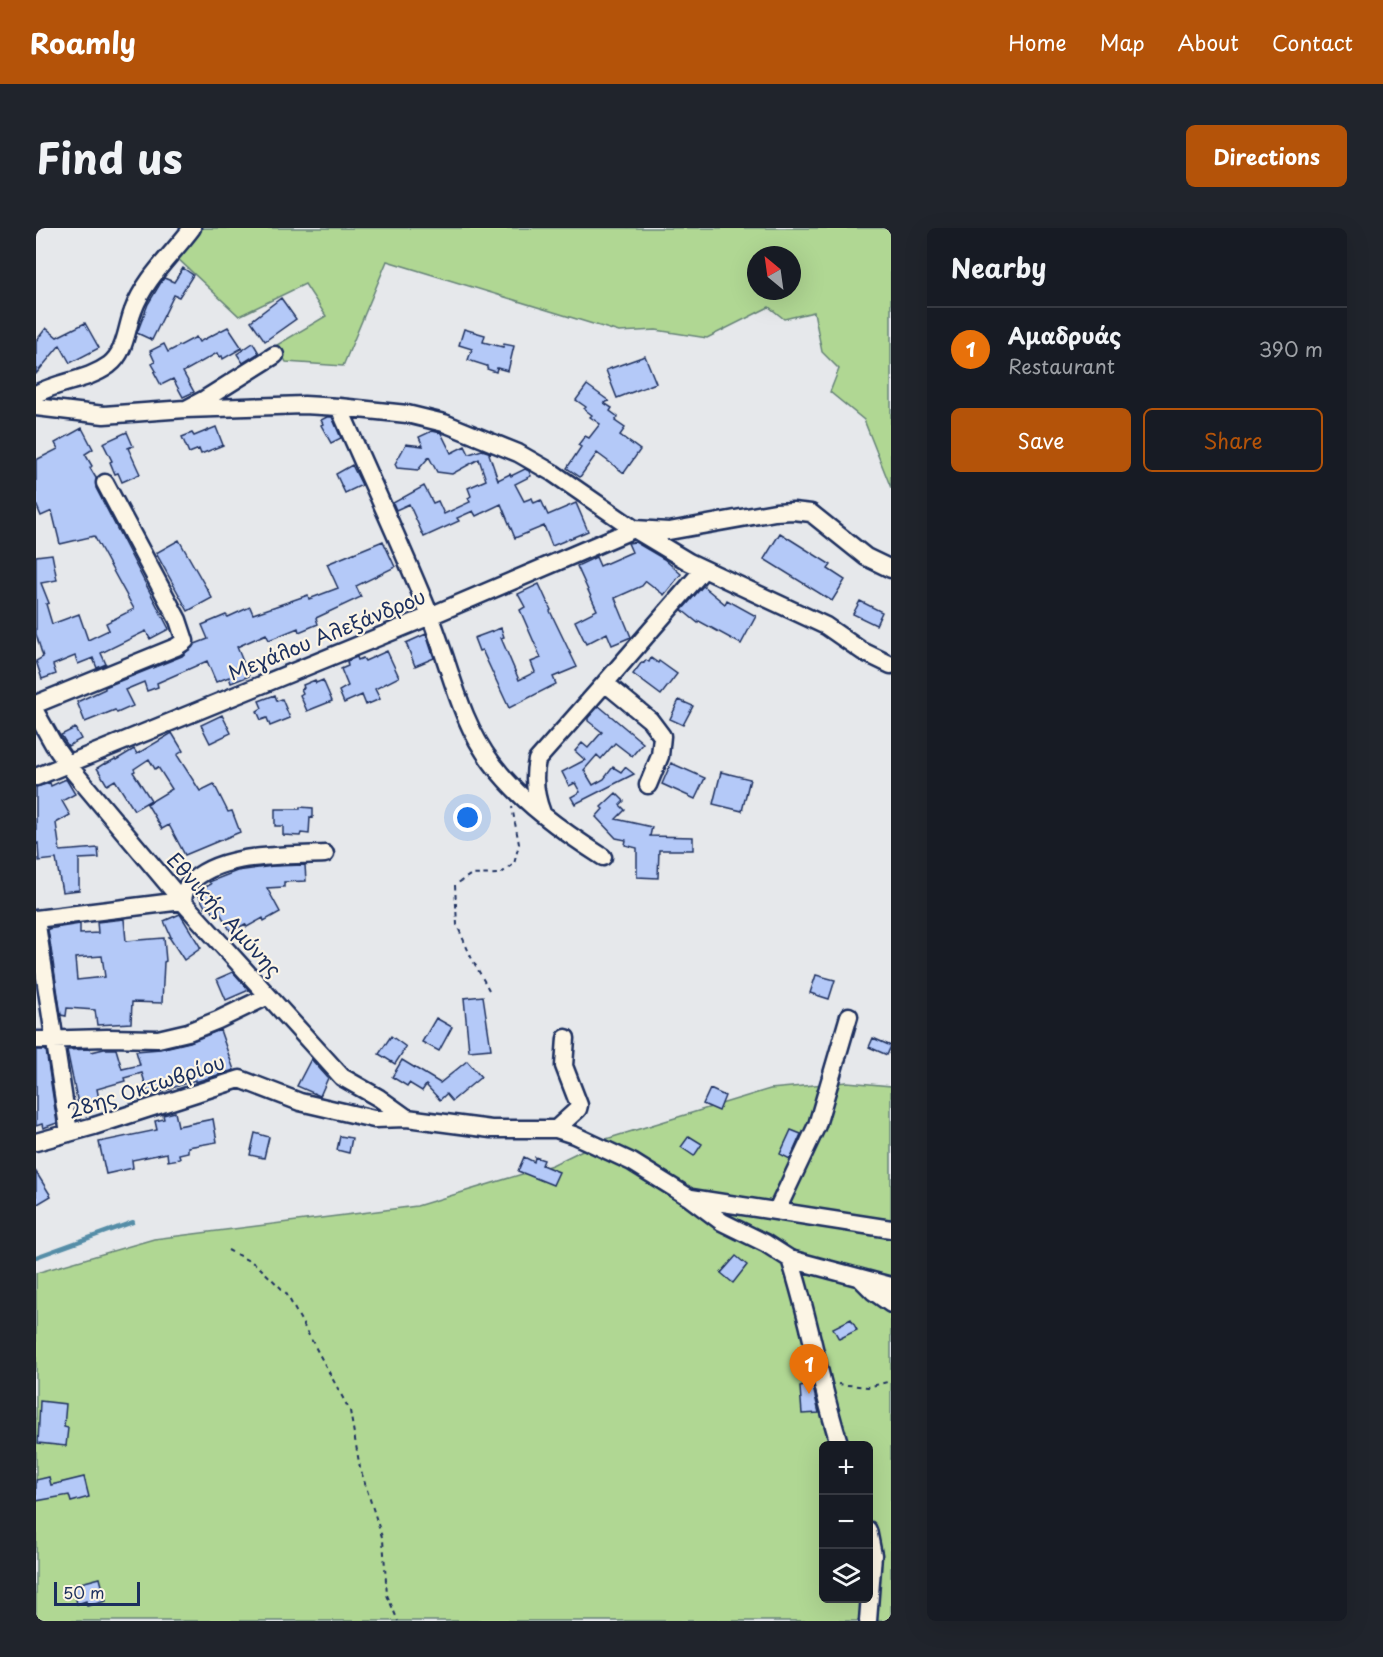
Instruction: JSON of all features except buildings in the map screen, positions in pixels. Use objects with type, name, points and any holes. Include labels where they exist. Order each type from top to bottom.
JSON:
[{"type":"street","points":[[36,394],[93,374],[116,358],[123,345],[132,311],[143,290],[192,228]]},
{"type":"street","points":[[185,409],[275,355]]},
{"type":"street","points":[[36,407],[104,415],[185,409],[304,405],[407,414],[444,423],[518,453],[634,529],[704,569],[826,626],[862,651],[891,665]]},
{"type":"street","points":[[339,407],[430,616],[475,738],[508,784],[572,837],[603,857]]},
{"type":"street","points":[[36,704],[177,647],[185,641],[178,620],[105,483]]},
{"type":"street","points":[[634,529],[669,531],[776,512],[810,513],[866,557],[891,569]]},
{"type":"street","name":"Μεγάλου Αλεξάνδρου","points":[[36,777],[430,616],[634,529]]},
{"type":"street","points":[[542,813],[536,799],[534,772],[537,760],[704,569]]},
{"type":"street","points":[[605,683],[650,720],[662,736],[660,756],[648,785]]},
{"type":"street","name":"Εθνικής Αμύνης","points":[[36,714],[68,765],[182,901],[342,1077],[379,1098],[406,1118]]},
{"type":"street","points":[[69,1133],[36,919],[182,901],[188,885],[221,864],[273,856],[325,854]]},
{"type":"street","points":[[36,1040],[107,1038],[158,1040],[188,1032],[218,1020],[268,996]]},
{"type":"street","points":[[777,1210],[817,1125],[849,1016]]},
{"type":"street","points":[[566,1038],[564,1066],[579,1105],[578,1109],[556,1129],[632,1162],[690,1198],[722,1222],[765,1243],[790,1259],[891,1286]]},
{"type":"street","name":"28ης Οκτωβρίου","points":[[36,1142],[240,1079],[300,1102],[335,1112],[374,1119],[406,1118],[491,1130],[556,1129]]},
{"type":"street","points":[[690,1198],[891,1229]]},
{"type":"street","points":[[790,1259],[838,1441]]},
{"type":"street","points":[[861,1279],[891,1304]]},
{"type":"street","points":[[868,1621],[872,1549]]},
{"type":"path","points":[[489,990],[457,925],[455,885],[470,875],[500,874],[514,864],[519,844],[508,784]]},
{"type":"path","points":[[228,1250],[257,1265],[286,1293],[350,1411],[360,1468],[384,1540],[387,1595],[398,1621]]},
{"type":"path","points":[[820,1373],[837,1384],[868,1387],[891,1381]]},
{"type":"green space","points":[[190,228],[891,228],[891,488],[864,420],[830,392],[839,369],[822,352],[814,312],[784,319],[769,307],[707,338],[656,330],[619,332],[387,261],[343,366],[286,362],[277,345],[326,316],[305,284],[239,316],[175,256]]},
{"type":"green space","points":[[847,1082],[891,1086],[891,1621],[36,1621],[36,1273],[154,1239],[417,1206],[552,1165],[603,1140],[770,1089]]},
{"type":"waterway","points":[[36,1257],[133,1222]]},
{"type":"place","name":"Αμαδρυάς","points":[[809,1394]]}]
